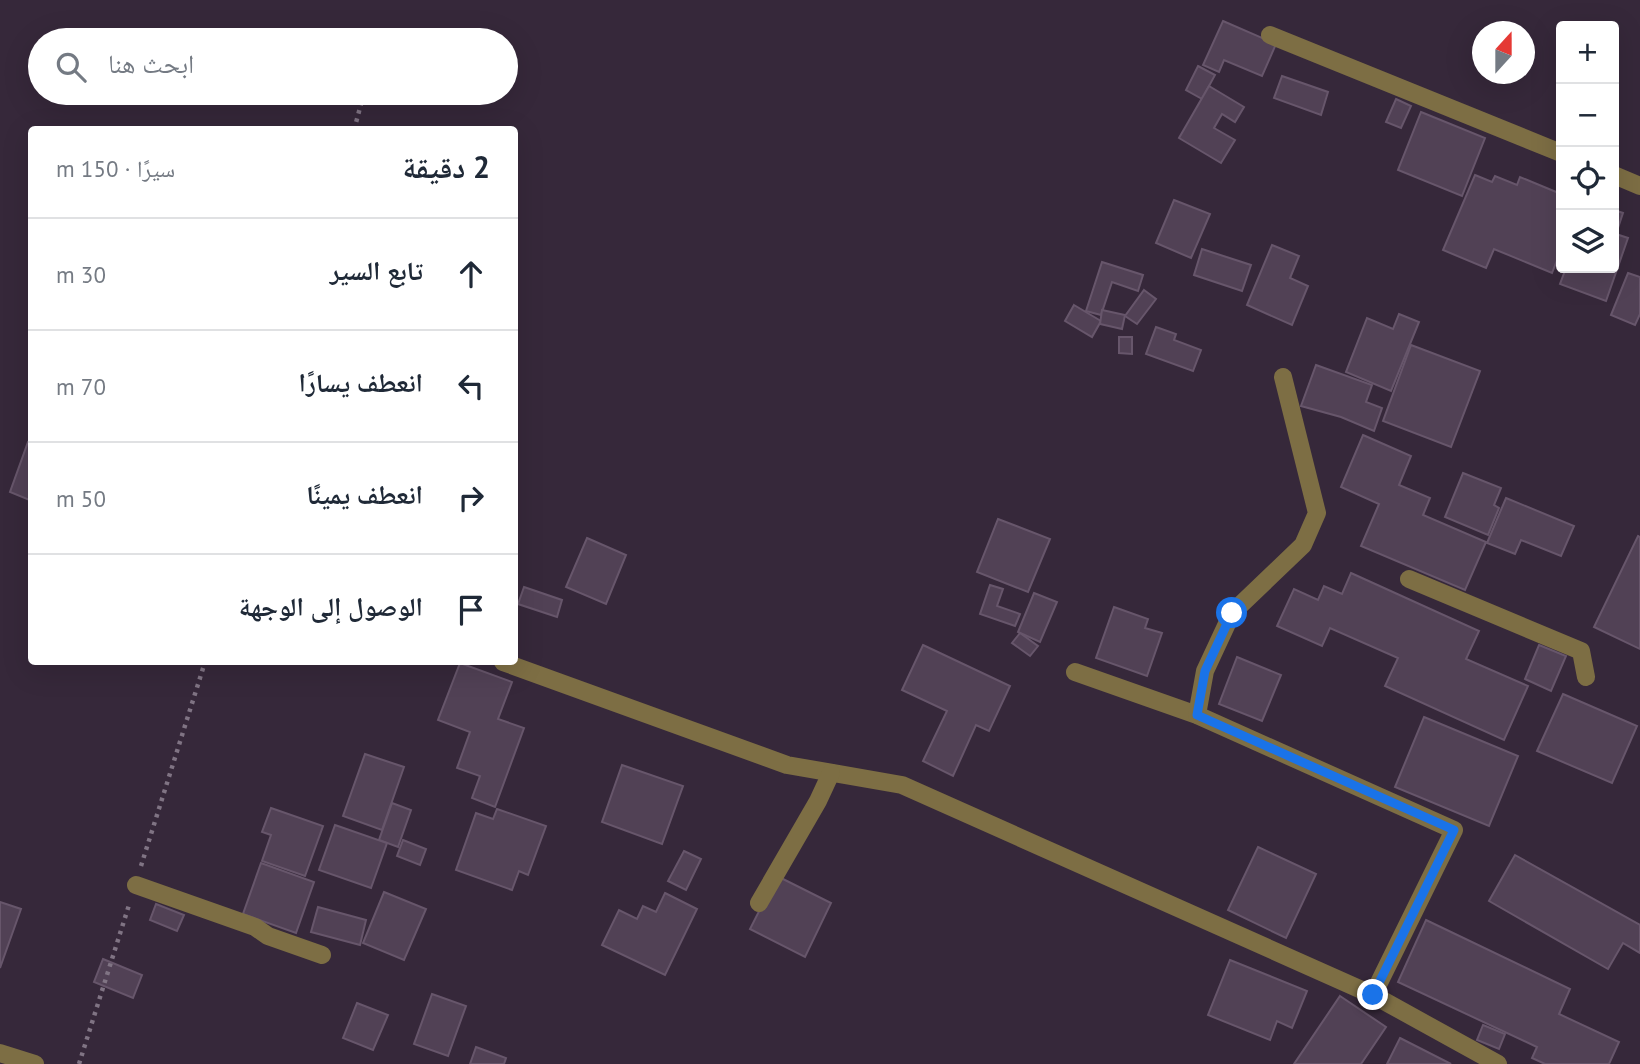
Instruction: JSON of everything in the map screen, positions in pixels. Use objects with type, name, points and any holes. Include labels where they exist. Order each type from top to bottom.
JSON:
[{"type":"street","points":[[1270,35],[1556,151]]},
{"type":"street","points":[[1619,177],[1640,186]]},
{"type":"street","points":[[1197,715],[1205,671],[1232,613],[1303,545],[1317,513],[1283,377]]},
{"type":"street","points":[[1409,579],[1581,652],[1586,677]]},
{"type":"street","points":[[511,665],[787,765],[902,785],[1373,995],[1498,1064]]},
{"type":"street","points":[[1075,671],[1197,715],[1454,830],[1373,995]]},
{"type":"street","points":[[759,903],[818,802],[831,773]]},
{"type":"street","points":[[136,885],[255,927],[268,936],[322,955]]},
{"type":"street","points":[[0,1053],[35,1064]]},
{"type":"path","points":[[355,126],[361,105]]},
{"type":"building","points":[[1223,21],[1276,44],[1262,76],[1224,60],[1219,72],[1203,65]]},
{"type":"building","points":[[1198,66],[1215,75],[1202,99],[1186,90]]},
{"type":"building","points":[[1282,76],[1328,92],[1321,115],[1274,98]]},
{"type":"building","points":[[1209,86],[1244,107],[1235,122],[1222,114],[1214,128],[1235,140],[1221,163],[1179,138]]},
{"type":"building","points":[[1396,99],[1411,106],[1401,128],[1386,122]]},
{"type":"building","points":[[1421,112],[1485,138],[1462,196],[1398,170]]},
{"type":"building","points":[[1475,175],[1492,182],[1495,176],[1517,185],[1520,177],[1556,192],[1556,263],[1552,273],[1494,249],[1486,268],[1443,250]]},
{"type":"building","points":[[1174,200],[1210,214],[1191,258],[1156,243]]},
{"type":"building","points":[[1619,235],[1628,238],[1619,264]]},
{"type":"building","points":[[1272,245],[1299,256],[1290,278],[1308,286],[1292,325],[1247,305]]},
{"type":"building","points":[[1202,249],[1251,265],[1242,291],[1194,275]]},
{"type":"building","points":[[1102,262],[1143,275],[1138,291],[1112,282],[1101,315],[1086,311]]},
{"type":"building","points":[[1564,273],[1616,273],[1606,301],[1560,284]]},
{"type":"building","points":[[1628,273],[1640,277],[1640,314],[1635,325],[1611,315]]},
{"type":"building","points":[[1144,290],[1156,299],[1137,324],[1125,316]]},
{"type":"building","points":[[1074,305],[1101,321],[1092,337],[1065,321]]},
{"type":"building","points":[[1102,310],[1125,315],[1122,329],[1100,324]]},
{"type":"building","points":[[1399,314],[1419,322],[1391,391],[1346,372],[1367,318],[1393,329]]},
{"type":"building","points":[[1156,327],[1176,334],[1174,340],[1201,350],[1193,371],[1146,354]]},
{"type":"building","points":[[1119,337],[1132,337],[1132,354],[1119,353]]},
{"type":"building","points":[[1411,345],[1480,371],[1451,447],[1383,421]]},
{"type":"building","points":[[1316,365],[1372,385],[1366,402],[1382,408],[1374,431],[1341,417],[1301,406]]},
{"type":"building","points":[[1363,435],[1411,456],[1399,485],[1430,498],[1423,515],[1486,542],[1465,590],[1361,546],[1379,504],[1341,487]]},
{"type":"building","points":[[28,442],[28,499],[10,492]]},
{"type":"building","points":[[1463,473],[1501,488],[1494,505],[1499,508],[1488,535],[1445,517]]},
{"type":"building","points":[[1506,498],[1574,526],[1561,556],[1521,540],[1515,554],[1487,543]]},
{"type":"building","points":[[998,519],[1050,539],[1028,592],[977,572]]},
{"type":"building","points":[[1638,536],[1640,537],[1640,649],[1594,627]]},
{"type":"building","points":[[587,538],[626,555],[606,604],[566,587]]},
{"type":"building","points":[[1351,573],[1479,631],[1466,659],[1528,686],[1504,740],[1385,686],[1398,658],[1330,628],[1322,646],[1277,626],[1294,589],[1318,600],[1324,586],[1342,594]]},
{"type":"building","points":[[990,585],[1003,589],[997,606],[1020,614],[1015,626],[980,614]]},
{"type":"building","points":[[524,587],[562,600],[557,617],[518,604]]},
{"type":"building","points":[[1034,593],[1057,602],[1040,642],[1018,632]]},
{"type":"building","points":[[1114,607],[1148,619],[1145,628],[1162,633],[1147,676],[1096,658]]},
{"type":"building","points":[[1020,633],[1038,646],[1030,656],[1012,643]]},
{"type":"building","points":[[923,645],[1010,686],[989,731],[976,725],[953,776],[923,761],[947,711],[902,690]]},
{"type":"building","points":[[1539,645],[1566,656],[1551,691],[1525,679]]},
{"type":"building","points":[[1237,657],[1281,675],[1262,721],[1219,704]]},
{"type":"building","points":[[459,665],[512,682],[498,719],[524,728],[495,807],[472,798],[480,776],[457,768],[470,732],[438,720]]},
{"type":"building","points":[[1563,694],[1637,726],[1612,783],[1537,751]]},
{"type":"building","points":[[1424,717],[1518,756],[1489,826],[1395,787]]},
{"type":"building","points":[[365,754],[404,767],[382,830],[343,816]]},
{"type":"building","points":[[622,765],[683,786],[662,844],[602,822]]},
{"type":"building","points":[[392,803],[411,810],[398,847],[379,840]]},
{"type":"building","points":[[271,808],[323,826],[305,876],[262,861],[271,835],[262,832]]},
{"type":"building","points":[[497,809],[546,826],[528,875],[519,871],[512,890],[456,870],[476,813],[493,819]]},
{"type":"building","points":[[335,825],[387,843],[371,888],[319,870]]},
{"type":"building","points":[[403,840],[426,849],[420,865],[397,856]]},
{"type":"building","points":[[1258,847],[1316,874],[1286,938],[1228,910]]},
{"type":"building","points":[[684,851],[701,859],[686,890],[668,881]]},
{"type":"building","points":[[1515,855],[1640,925],[1640,953],[1623,943],[1608,969],[1489,901]]},
{"type":"building","points":[[261,863],[314,882],[296,933],[243,914]]},
{"type":"building","points":[[777,876],[831,903],[805,957],[750,929]]},
{"type":"building","points":[[384,892],[426,909],[404,960],[363,943]]},
{"type":"building","points":[[665,893],[697,909],[665,975],[602,945],[619,910],[637,919],[643,906],[656,912]]},
{"type":"building","points":[[0,902],[21,909],[0,968]]},
{"type":"building","points":[[156,904],[184,915],[177,931],[150,920]]},
{"type":"building","points":[[318,907],[366,920],[360,945],[311,932]]},
{"type":"building","points":[[1426,920],[1570,989],[1559,1014],[1619,1042],[1609,1064],[1545,1064],[1532,1058],[1537,1047],[1398,982]]},
{"type":"building","points":[[103,959],[142,975],[133,998],[94,982]]},
{"type":"building","points":[[1230,960],[1307,991],[1292,1028],[1277,1021],[1270,1040],[1208,1015]]},
{"type":"building","points":[[432,994],[466,1006],[448,1056],[414,1044]]},
{"type":"building","points":[[1340,996],[1386,1027],[1361,1064],[1294,1064]]},
{"type":"building","points":[[357,1003],[388,1015],[373,1050],[343,1038]]},
{"type":"building","points":[[1483,1025],[1505,1034],[1499,1049],[1477,1040]]},
{"type":"building","points":[[1400,1038],[1451,1064],[1387,1064]]},
{"type":"building","points":[[476,1047],[506,1058],[504,1064],[470,1064]]},
{"type":"route","points":[[1232,613],[1205,671],[1197,715],[1454,830],[1373,995]]}]
